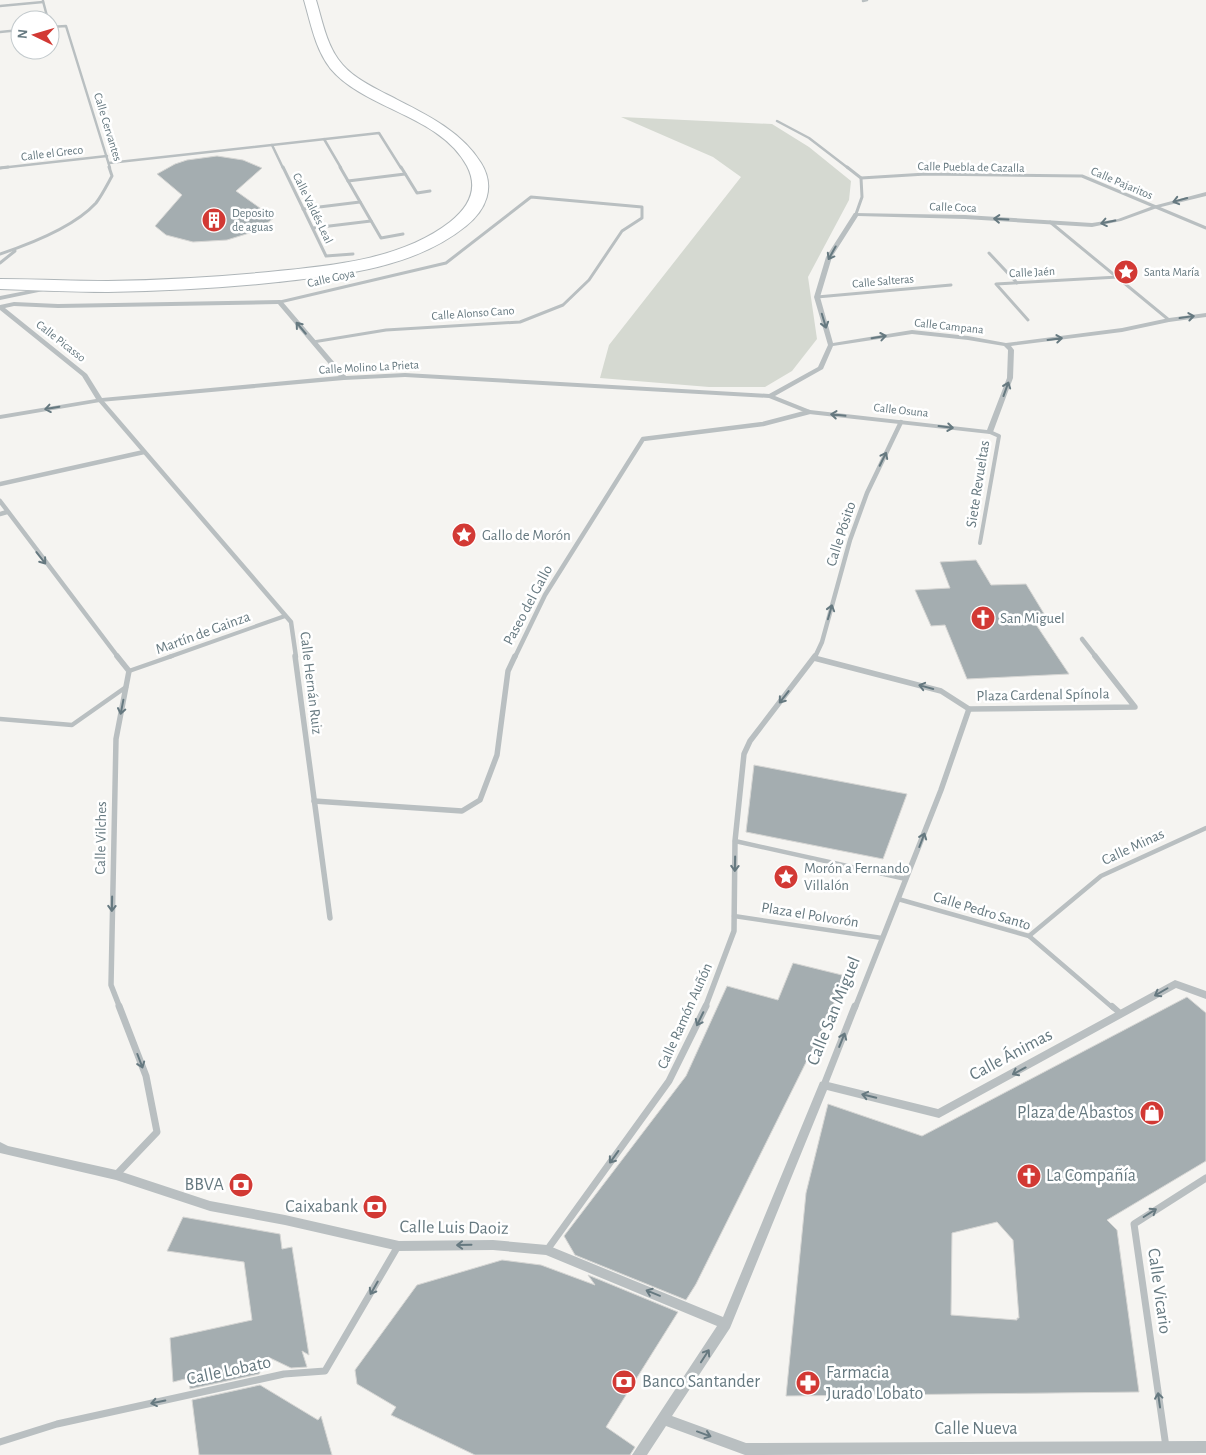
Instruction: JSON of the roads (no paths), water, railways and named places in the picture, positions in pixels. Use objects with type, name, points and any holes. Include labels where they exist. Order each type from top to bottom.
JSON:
[{"type":"main road","points":[[0,284],[187,285],[258,279],[379,260],[417,248],[459,224],[480,201],[482,186],[478,172],[470,159],[457,144],[440,130],[347,77],[330,58],[310,0]]},
{"type":"main road","points":[[0,274],[61,284]]},
{"type":"street","points":[[863,1],[868,0]]},
{"type":"street","points":[[0,6],[43,1]]},
{"type":"street","name":"Calle Cervantes","points":[[0,263],[18,249],[91,207],[105,190],[112,176],[66,26],[60,26]]},
{"type":"street","points":[[770,396],[821,368],[831,344],[817,297],[829,257],[856,214],[862,196],[861,178],[809,138],[777,121]]},
{"type":"street","points":[[109,163],[379,133],[417,193],[430,191]]},
{"type":"street","points":[[324,139],[381,238],[403,234]]},
{"type":"street","name":"Calle Valdés Leal","points":[[272,145],[326,256],[353,254]]},
{"type":"street","name":"Calle el Greco","points":[[0,168],[107,156]]},
{"type":"street","points":[[348,181],[405,174]]},
{"type":"street","name":"Calle Puebla de Cazalla","points":[[861,178],[926,174],[1082,176]]},
{"type":"street","name":"Calle Pajaritos","points":[[1082,176],[1206,228]]},
{"type":"street","points":[[1050,222],[1092,225],[1119,220],[1154,207],[1206,194]]},
{"type":"street","name":"Calle Goya","points":[[0,307],[14,304],[58,306],[280,302],[446,263],[531,197],[642,207]]},
{"type":"street","points":[[303,209],[360,202]]},
{"type":"street","name":"Calle Alonso Cano","points":[[313,342],[386,330],[520,322],[563,305],[588,280],[622,230],[642,218],[642,207]]},
{"type":"street","name":"Calle Coca","points":[[856,214],[1050,222]]},
{"type":"street","points":[[313,228],[371,221]]},
{"type":"street","points":[[1050,222],[1169,320]]},
{"type":"street","name":"Calle Cervantes","points":[[0,254],[18,249]]},
{"type":"street","points":[[989,252],[1018,283]]},
{"type":"street","name":"Calle Jaén","points":[[1028,320],[996,284],[1118,277]]},
{"type":"street","points":[[0,298],[61,284]]},
{"type":"street","name":"Calle Salteras","points":[[817,297],[951,284]]},
{"type":"street","points":[[280,302],[344,378]]},
{"type":"street","name":"Calle Picasso","points":[[0,307],[85,375],[100,400]]},
{"type":"street","points":[[0,314],[8,313]]},
{"type":"street","name":"Calle Campana","points":[[831,344],[912,332],[948,335],[1006,345],[1122,330],[1169,320],[1206,315]]},
{"type":"street","points":[[990,432],[1010,378],[1011,350],[1006,345]]},
{"type":"street","name":"Calle Molino La Prieta","points":[[0,417],[100,400],[344,378],[405,375],[770,396]]},
{"type":"street","name":"Calle Osuna","points":[[770,396],[809,412],[990,432]]},
{"type":"street","name":"Calle Hernán Ruiz","points":[[100,400],[291,622],[330,918]]},
{"type":"street","name":"Paseo del Gallo","points":[[314,801],[462,810],[480,800],[497,755],[508,672],[545,595],[643,439],[763,424],[809,412]]},
{"type":"street","name":"Calle Pósito","points":[[814,658],[823,636],[850,540],[867,493],[902,422]]},
{"type":"street","name":"Siete Revueltas","points":[[980,543],[999,436],[990,432]]},
{"type":"street","points":[[0,484],[144,452]]},
{"type":"street","points":[[0,501],[129,671]]},
{"type":"street","points":[[0,514],[7,512]]},
{"type":"street","name":"Martín de Gainza","points":[[129,671],[285,616]]},
{"type":"street","name":"Plaza Cardenal Spínola","points":[[814,658],[941,691],[969,709],[1135,707],[1082,639]]},
{"type":"street","name":"Calle Ramón Auñón","points":[[547,1250],[669,1081],[709,1000],[734,931],[735,840],[744,754],[750,742],[814,658]]},
{"type":"street","name":"Calle Vilches","points":[[116,1175],[157,1132],[146,1076],[111,985],[116,739],[129,671]]},
{"type":"street","points":[[0,719],[72,725],[126,687]]},
{"type":"street","name":"Calle San Miguel","points":[[726,1324],[906,879],[941,790],[969,709]]},
{"type":"street","name":"Calle Minas","points":[[1029,936],[1101,876],[1206,828]]},
{"type":"street","points":[[735,840],[906,879]]},
{"type":"street","name":"Calle Pedro Santo","points":[[898,899],[1029,936],[1122,1015]]},
{"type":"street","name":"Plaza el Polvorón","points":[[734,916],[882,938]]},
{"type":"street","name":"Calle Ánimas","points":[[824,1085],[940,1114],[1175,984],[1206,995]]},
{"type":"street","name":"Calle Luis Daoiz","points":[[2,1150],[116,1175],[210,1206],[286,1220],[399,1246],[493,1245],[547,1250],[726,1324]]},
{"type":"street","name":"Calle Vicario","points":[[1166,1448],[1134,1224],[1206,1178]]},
{"type":"street","name":"Calle Lobato","points":[[0,1442],[57,1424],[284,1374],[325,1372],[399,1246]]},
{"type":"street","points":[[639,1455],[726,1324]]},
{"type":"street","name":"Calle Nueva","points":[[663,1419],[748,1452],[1206,1447]]},
{"type":"place","name":"Deposito de aguas","points":[[214,220]]},
{"type":"place","name":"Santa María","points":[[1126,272]]},
{"type":"place","name":"Gallo de Morón","points":[[464,535]]},
{"type":"place","name":"San Miguel","points":[[983,618]]},
{"type":"place","name":"Morón a Fernando Villalón","points":[[786,877]]},
{"type":"place","name":"Plaza de Abastos","points":[[1152,1113]]},
{"type":"place","name":"La Compañía","points":[[1029,1176]]},
{"type":"place","name":"BBVA","points":[[241,1185]]},
{"type":"place","name":"Caixabank","points":[[375,1207]]},
{"type":"place","name":"Banco Santander","points":[[624,1382]]},
{"type":"place","name":"Farmacia Jurado Lobato","points":[[808,1383]]}]
